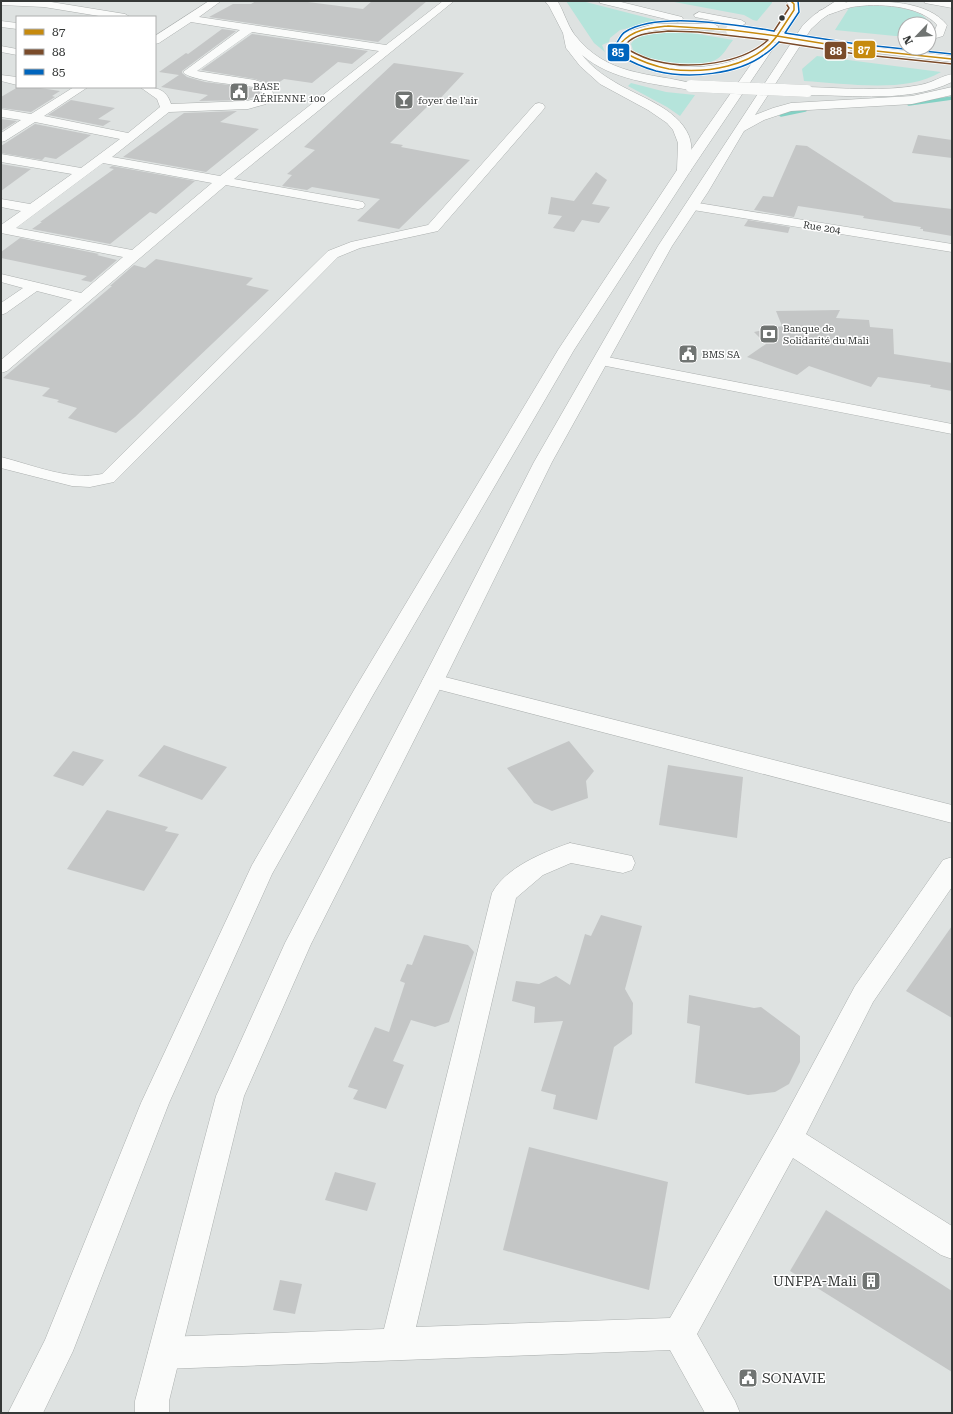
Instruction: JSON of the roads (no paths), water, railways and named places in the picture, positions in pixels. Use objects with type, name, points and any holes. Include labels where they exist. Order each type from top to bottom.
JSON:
[{"type":"main road","points":[[156,40],[216,1]]},
{"type":"main road","points":[[1,368],[223,182],[449,1]]},
{"type":"main road","points":[[550,1],[554,4],[568,33],[580,48],[592,58],[619,72],[651,80],[691,86],[807,91],[892,92],[930,86],[946,81],[952,77]]},
{"type":"main road","points":[[604,1],[714,27]]},
{"type":"main road","points":[[631,1],[736,27],[846,44],[951,56]]},
{"type":"main road","points":[[25,1413],[57,1351],[155,1103],[261,872],[362,695],[566,350],[684,170],[794,10],[794,4],[791,1]]},
{"type":"main road","points":[[152,1413],[152,1401],[230,1096],[298,943],[433,681],[543,462],[602,361],[665,246],[807,27],[823,13],[843,1]]},
{"type":"main road","points":[[917,1],[952,14]]},
{"type":"main road","points":[[929,1],[952,5]]},
{"type":"main road","points":[[1,2],[46,2],[120,16]]},
{"type":"main road","points":[[1,18],[27,2]]},
{"type":"main road","points":[[823,13],[840,7],[866,3],[883,3],[917,9],[932,16]]},
{"type":"main road","points":[[190,19],[388,49]]},
{"type":"main road","points":[[937,19],[940,20],[942,25],[939,34],[937,35]]},
{"type":"main road","points":[[163,23],[178,26]]},
{"type":"main road","points":[[1,24],[16,26]]},
{"type":"main road","points":[[736,27],[654,27],[627,35],[621,43],[623,52],[638,61],[654,66],[680,70],[702,70],[724,67],[742,62],[767,48]]},
{"type":"main road","points":[[3,229],[33,209],[131,137],[166,108],[248,105],[262,101],[268,96],[266,88],[255,84],[196,76],[189,72],[250,28]]},
{"type":"main road","points":[[568,33],[568,40],[572,51],[587,68],[613,87],[650,106],[670,120],[679,130],[684,137],[684,170]]},
{"type":"main road","points":[[846,44],[897,40]]},
{"type":"main road","points":[[863,42],[897,46]]},
{"type":"main road","points":[[1,49],[16,52]]},
{"type":"main road","points":[[937,53],[951,56]]},
{"type":"main road","points":[[1,78],[16,81]]},
{"type":"main road","points":[[1,138],[80,88]]},
{"type":"main road","points":[[148,88],[163,97],[166,108]]},
{"type":"main road","points":[[737,133],[758,118],[774,111],[791,107],[912,100],[952,91]]},
{"type":"main road","points":[[1,462],[72,481],[90,482],[108,478],[333,254],[356,245],[433,228],[539,107]]},
{"type":"main road","points":[[1,113],[131,137]]},
{"type":"main road","points":[[1,158],[83,172]]},
{"type":"main road","points":[[101,159],[358,205]]},
{"type":"main road","points":[[1,203],[33,209]]},
{"type":"main road","name":"Rue 204","points":[[692,206],[952,248]]},
{"type":"main road","points":[[3,229],[135,255]]},
{"type":"main road","points":[[1,278],[84,298]]},
{"type":"main road","points":[[1,310],[35,286]]},
{"type":"main road","points":[[602,361],[952,429]]},
{"type":"main road","points":[[433,681],[952,814]]},
{"type":"main road","points":[[396,1344],[505,893],[534,868],[570,853],[623,863]]},
{"type":"main road","points":[[679,1334],[788,1139],[864,994],[952,868]]},
{"type":"main road","points":[[788,1139],[952,1244]]},
{"type":"main road","points":[[164,1353],[679,1334]]},
{"type":"main road","points":[[679,1334],[723,1413]]},
{"type":"waterway","points":[[909,104],[952,98]]},
{"type":"waterway","points":[[781,115],[805,110]]},
{"type":"place","name":"BASE AÉRIENNE 100","points":[[239,92]]},
{"type":"place","name":"foyer de l'air","points":[[404,100]]},
{"type":"place","name":"Banque de Solidarité du Mali","points":[[769,334]]},
{"type":"place","name":"BMS SA","points":[[688,354]]},
{"type":"place","name":"UNFPA-Mali","points":[[871,1281]]},
{"type":"place","name":"SONAVIE","points":[[748,1378]]}]
